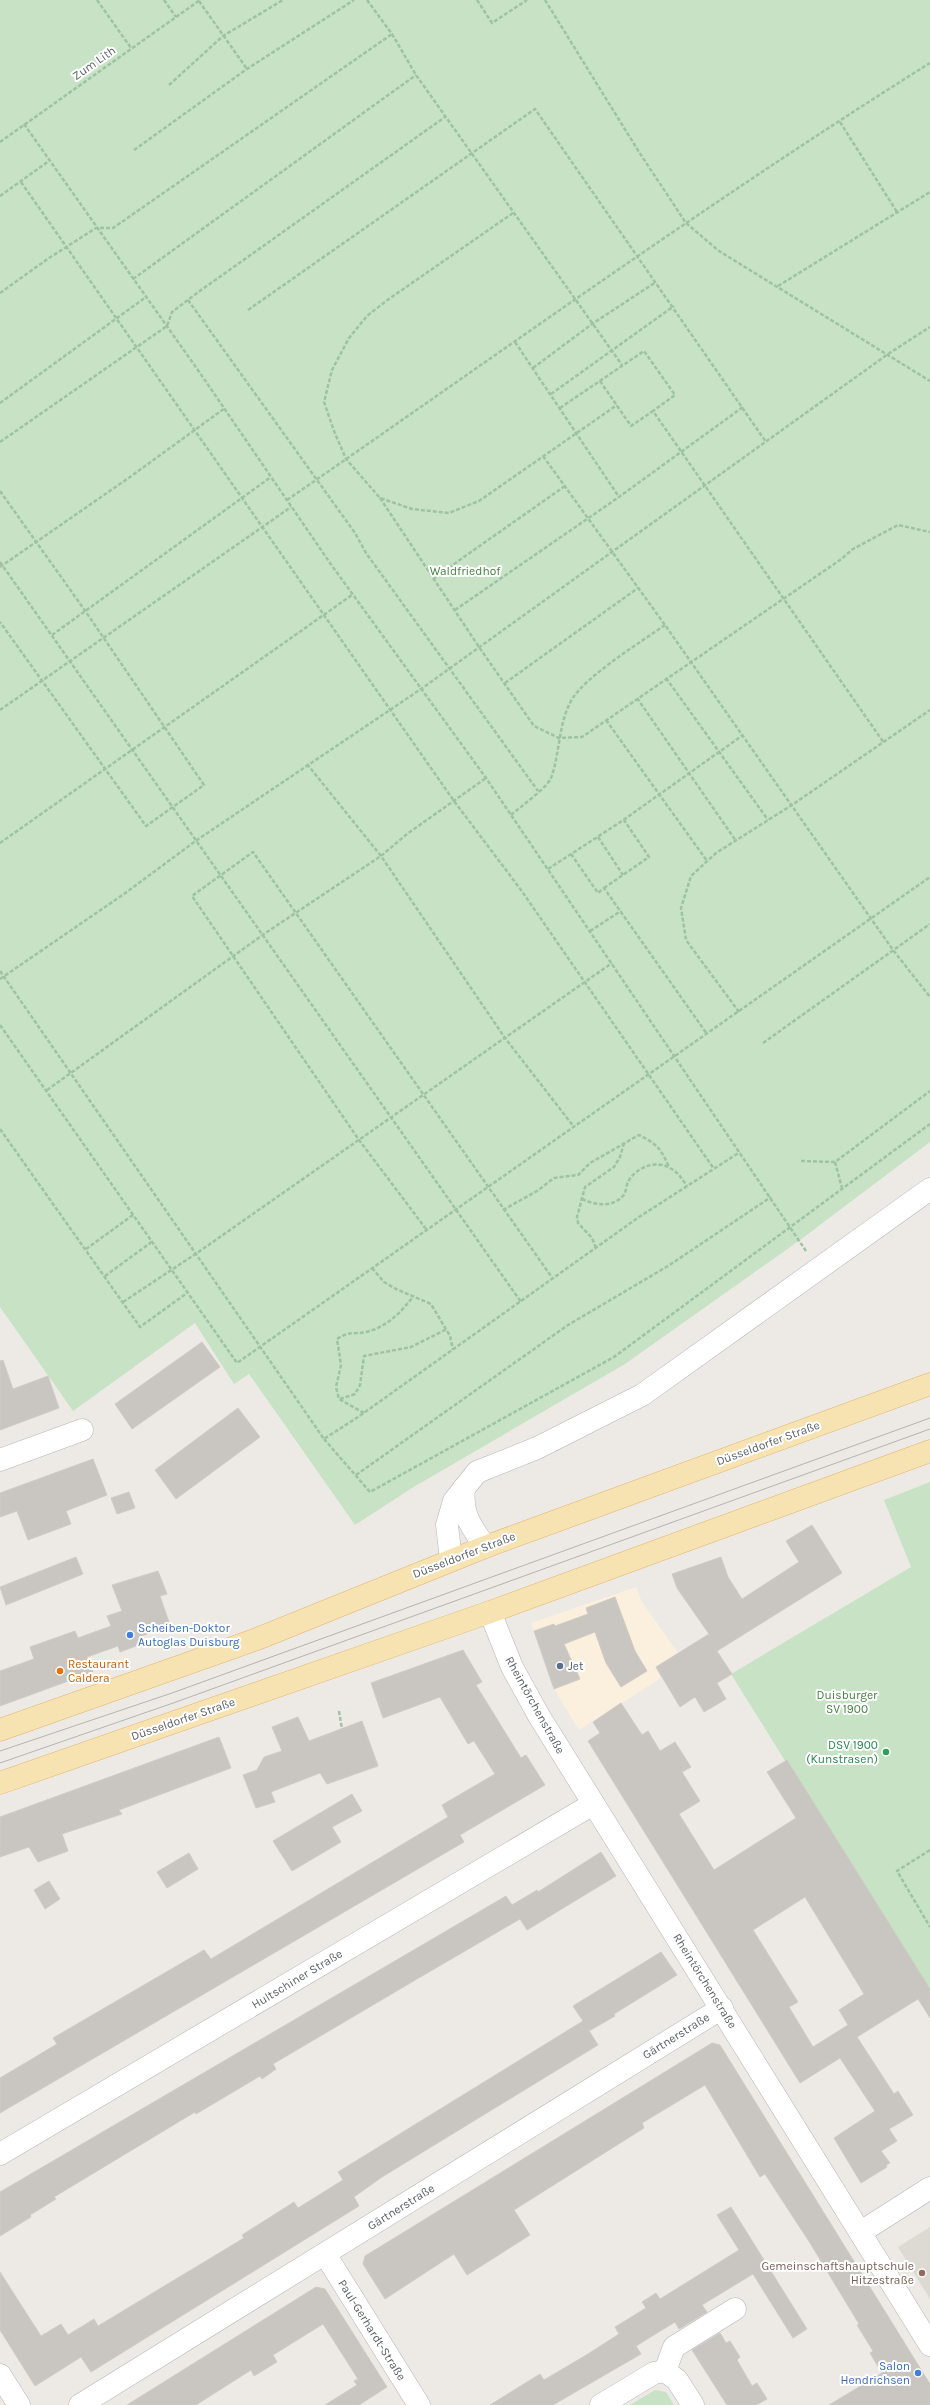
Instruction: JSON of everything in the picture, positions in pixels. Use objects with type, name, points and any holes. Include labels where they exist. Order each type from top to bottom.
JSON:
[{"type":"main road","name":"Düsseldorfer Straße","points":[[0,1730],[257,1639],[451,1560],[930,1384]]},
{"type":"main road","name":"Düsseldorfer Straße","points":[[0,1783],[490,1612],[930,1451]]},
{"type":"street","points":[[451,1560],[447,1525],[454,1501],[464,1485],[477,1472],[537,1448],[642,1395],[817,1268],[930,1189]]},
{"type":"street","points":[[0,1460],[82,1430]]},
{"type":"street","points":[[464,1485],[462,1501],[465,1517],[486,1547]]},
{"type":"street","name":"Rheintörchenstraße","points":[[490,1612],[512,1667],[593,1804],[722,2008],[930,2345]]},
{"type":"street","name":"Hultschiner Straße","points":[[0,2154],[593,1804]]},
{"type":"street","name":"Gärtnerstraße","points":[[80,2405],[722,2008]]},
{"type":"street","points":[[861,2232],[930,2188]]},
{"type":"street","name":"Paul-Gerhardt-Straße","points":[[325,2254],[419,2405]]},
{"type":"street","points":[[665,2371],[674,2348],[735,2309]]},
{"type":"street","points":[[601,2405],[654,2373],[665,2371],[677,2380],[693,2405]]},
{"type":"street","points":[[0,2375],[19,2405]]},
{"type":"path","points":[[97,0],[131,48]]},
{"type":"path","points":[[164,0],[176,17]]},
{"type":"path","points":[[199,0],[247,69]]},
{"type":"path","name":"Zum Lith","points":[[0,142],[199,0]]},
{"type":"path","points":[[169,85],[224,36],[284,0]]},
{"type":"path","points":[[134,150],[247,69],[354,0]]},
{"type":"path","points":[[367,0],[392,34],[416,76],[622,366]]},
{"type":"path","points":[[477,0],[492,23],[527,0]]},
{"type":"path","points":[[545,0],[639,152],[686,223],[719,251],[930,381]]},
{"type":"path","points":[[0,293],[67,246],[96,228],[113,228],[392,34]]},
{"type":"path","points":[[287,500],[686,223],[930,63]]},
{"type":"path","points":[[133,279],[416,76]]},
{"type":"path","points":[[248,310],[535,109],[674,306],[766,442]]},
{"type":"path","points":[[0,442],[167,326],[172,312],[188,300],[446,117]]},
{"type":"path","points":[[840,122],[897,212]]},
{"type":"path","points":[[24,124],[96,228],[167,326],[352,595],[486,778],[771,1197],[817,1268]]},
{"type":"path","points":[[0,196],[49,161]]},
{"type":"path","points":[[21,182],[454,800],[521,890],[714,1169]]},
{"type":"path","points":[[778,286],[930,192]]},
{"type":"path","points":[[514,213],[386,301],[367,316],[349,338],[332,370],[324,402],[346,459],[380,498],[479,647],[534,726],[559,738],[582,737],[690,661],[699,657],[840,560],[853,548],[898,525],[930,532]]},
{"type":"path","points":[[533,368],[592,324],[656,282]]},
{"type":"path","points":[[0,403],[146,298]]},
{"type":"path","points":[[188,300],[355,533],[366,553],[538,791]]},
{"type":"path","points":[[551,394],[610,350],[674,306]]},
{"type":"path","points":[[0,979],[124,894],[197,840],[307,764],[422,689],[888,354],[930,327]]},
{"type":"path","points":[[515,342],[619,497]]},
{"type":"path","points":[[560,408],[644,351],[675,395],[630,426],[600,381]]},
{"type":"path","points":[[380,498],[412,509],[449,513],[479,501],[616,405]]},
{"type":"path","points":[[455,610],[619,497],[743,407]]},
{"type":"path","points":[[1,567],[37,543],[224,408]]},
{"type":"path","points":[[653,411],[884,743]]},
{"type":"path","points":[[543,456],[589,518],[743,735],[893,950],[930,997]]},
{"type":"path","points":[[52,636],[271,477]]},
{"type":"path","points":[[434,578],[565,486]]},
{"type":"path","points":[[0,491],[86,612],[102,638],[204,785],[172,806],[146,826],[0,622]]},
{"type":"path","points":[[0,710],[69,660],[291,507]]},
{"type":"path","points":[[0,562],[1,567],[52,636],[264,934],[522,1302]]},
{"type":"path","points":[[505,683],[638,588]]},
{"type":"path","points":[[0,843],[163,726],[352,595]]},
{"type":"path","points":[[511,815],[551,779],[559,738],[571,701],[582,687],[616,659],[665,625]]},
{"type":"path","points":[[666,678],[768,820]]},
{"type":"path","points":[[637,698],[736,841]]},
{"type":"path","points":[[738,1012],[686,940],[681,908],[691,876],[707,861],[884,743],[930,710]]},
{"type":"path","points":[[606,720],[707,861]]},
{"type":"path","points":[[548,869],[598,837],[720,753],[743,735]]},
{"type":"path","points":[[307,764],[381,856],[505,1038],[574,1127]]},
{"type":"path","points":[[47,1090],[264,934],[381,856],[454,800],[486,778]]},
{"type":"path","points":[[571,854],[598,893],[649,857],[624,819]]},
{"type":"path","points":[[598,837],[623,875]]},
{"type":"path","points":[[426,1229],[359,1140],[192,896],[252,852],[552,1279]]},
{"type":"path","points":[[0,1025],[47,1090],[133,1215],[172,1268],[237,1363],[930,877]]},
{"type":"path","points":[[604,888],[707,1034]]},
{"type":"path","points":[[590,931],[621,912]]},
{"type":"path","points":[[763,1043],[930,924]]},
{"type":"path","points":[[123,1302],[172,1268],[197,1253],[392,1118],[612,963]]},
{"type":"path","points":[[0,971],[262,1346],[324,1439],[370,1492],[614,1357],[930,1124]]},
{"type":"path","points":[[801,1161],[835,1162],[930,1091]]},
{"type":"path","points":[[0,1129],[140,1327],[188,1293]]},
{"type":"path","points":[[503,1210],[537,1191],[554,1178],[578,1175],[590,1164],[609,1155],[624,1143],[640,1135],[655,1142],[663,1153],[670,1167],[687,1186]]},
{"type":"path","points":[[596,1248],[592,1238],[578,1224],[576,1217],[585,1188],[614,1167],[620,1157],[624,1143]]},
{"type":"path","points":[[324,1439],[364,1413],[596,1248],[740,1152]]},
{"type":"path","points":[[835,1162],[842,1188]]},
{"type":"path","points":[[582,1199],[603,1205],[614,1202],[623,1196],[628,1182],[639,1169],[655,1164],[670,1167]]},
{"type":"path","points":[[356,1475],[568,1325],[668,1266],[771,1197]]},
{"type":"path","points":[[86,1249],[133,1215]]},
{"type":"path","points":[[105,1276],[153,1242]]},
{"type":"path","points":[[372,1268],[384,1282],[431,1304],[447,1329],[453,1350]]},
{"type":"path","points":[[364,1413],[339,1399],[336,1387],[341,1365],[337,1339],[348,1332],[365,1332],[381,1327],[397,1316],[414,1297]]},
{"type":"path","points":[[339,1399],[355,1394],[360,1385],[364,1356],[411,1347],[447,1329]]},
{"type":"path","points":[[339,1711],[342,1729]]},
{"type":"path","points":[[930,1850],[897,1871],[930,1927]]},
{"type":"shaded area","points":[[636,1587],[642,1602],[679,1654],[655,1667],[661,1678],[579,1730],[554,1689],[531,1623]]},
{"type":"shaded area","name":"Gemeinschaftshauptschule Hitzestraße","points":[[930,2227],[930,2299],[898,2247]]},
{"type":"green space","name":"Waldfriedhof","points":[[0,0],[930,0],[930,1142],[800,1240],[625,1364],[412,1488],[355,1525],[249,1374],[234,1384],[195,1323],[73,1411],[0,1307]]},
{"type":"green space","name":"Duisburger SV 1900","points":[[930,1482],[930,1993],[731,1674],[911,1567],[884,1500]]},
{"type":"green space","points":[[655,2390],[666,2392],[674,2405],[630,2405]]},
{"type":"building","points":[[202,1342],[220,1367],[132,1429],[115,1404]]},
{"type":"building","points":[[3,1360],[13,1389],[48,1376],[59,1408],[0,1430],[0,1361]]},
{"type":"building","points":[[238,1408],[260,1437],[176,1499],[155,1470]]},
{"type":"building","points":[[93,1459],[107,1495],[66,1511],[71,1524],[28,1540],[17,1511],[0,1517],[0,1493]]},
{"type":"building","points":[[129,1492],[135,1508],[117,1514],[111,1498]]},
{"type":"building","points":[[812,1525],[842,1573],[717,1651],[732,1674],[717,1683],[726,1699],[704,1712],[695,1697],[680,1707],[656,1667],[709,1634],[677,1588],[672,1574],[721,1557],[728,1577],[742,1599],[799,1562],[786,1541]]},
{"type":"building","points":[[76,1557],[83,1574],[6,1605],[0,1587]]},
{"type":"building","points":[[158,1571],[167,1594],[160,1596],[170,1625],[142,1636],[144,1643],[120,1652],[118,1646],[87,1657],[93,1672],[0,1706],[0,1671],[34,1659],[30,1647],[75,1631],[78,1638],[111,1626],[107,1616],[122,1611],[112,1585]]},
{"type":"building","points":[[615,1597],[635,1651],[647,1671],[621,1687],[606,1663],[595,1632],[564,1644],[580,1679],[554,1689],[534,1631],[554,1624],[555,1626],[588,1614],[586,1608]]},
{"type":"building","points":[[463,1650],[482,1682],[476,1685],[521,1758],[526,1755],[545,1785],[460,1835],[464,1842],[0,2113],[0,2078],[57,2044],[53,2038],[204,1950],[211,1959],[448,1817],[442,1805],[495,1774],[474,1741],[468,1744],[440,1697],[383,1718],[371,1683]]},
{"type":"building","points":[[621,1703],[642,1735],[648,1731],[660,1751],[675,1742],[691,1767],[682,1772],[700,1801],[679,1814],[714,1870],[796,1818],[767,1772],[787,1760],[930,1989],[930,2018],[918,1999],[857,2037],[894,2094],[898,2091],[913,2115],[889,2129],[897,2141],[881,2151],[890,2163],[886,2165],[887,2167],[861,2183],[834,2138],[875,2111],[840,2058],[800,2083],[588,1741],[600,1733],[593,1722]],"holes":[[[805,1897],[864,1994],[839,2010],[848,2025],[813,2047],[789,2007],[798,2002],[753,1930]]]},
{"type":"building","points":[[298,1717],[309,1741],[362,1721],[378,1766],[327,1784],[320,1773],[271,1792],[275,1802],[256,1808],[243,1775],[257,1770],[264,1757],[282,1751],[272,1727]]},
{"type":"building","points":[[219,1737],[231,1768],[119,1810],[122,1814],[62,1834],[68,1851],[38,1862],[29,1847],[0,1857],[0,1817]]},
{"type":"building","points":[[352,1794],[362,1811],[332,1827],[341,1842],[292,1871],[273,1841]]},
{"type":"building","points":[[601,1852],[616,1876],[527,1930],[520,1919],[417,1979],[273,2064],[276,2069],[262,2079],[260,2076],[196,2114],[195,2112],[54,2197],[56,2199],[30,2215],[31,2217],[0,2236],[0,2192],[506,1896],[512,1905],[537,1890],[538,1892]]},
{"type":"building","points":[[189,1853],[198,1869],[167,1888],[157,1872]]},
{"type":"building","points":[[49,1881],[60,1899],[45,1909],[34,1890]]},
{"type":"building","points":[[661,1952],[677,1975],[614,2014],[615,2016],[589,2031],[598,2045],[382,2177],[354,2197],[359,2206],[91,2372],[81,2357],[35,2386],[0,2330],[0,2272],[41,2336],[61,2324],[68,2335],[94,2319],[98,2326],[244,2238],[242,2235],[294,2202],[298,2208],[343,2180],[338,2172],[583,2021],[573,2006]]},
{"type":"building","points":[[712,2043],[720,2045],[930,2384],[930,2405],[829,2405],[882,2373],[870,2353],[873,2351],[857,2325],[859,2324],[810,2243],[765,2174],[760,2177],[705,2085],[642,2123],[644,2128],[514,2210],[530,2235],[467,2275],[454,2254],[385,2299],[363,2264],[365,2256]]},
{"type":"building","points":[[731,2207],[807,2329],[793,2338],[753,2274],[702,2305],[707,2312],[679,2329],[675,2322],[636,2346],[641,2354],[553,2405],[490,2405],[540,2374],[544,2380],[588,2354],[619,2334],[615,2327],[646,2308],[642,2302],[656,2293],[660,2299],[739,2250],[717,2215]]},
{"type":"building","points":[[316,2287],[325,2289],[387,2387],[359,2405],[325,2405],[357,2385],[354,2381],[358,2379],[323,2324],[273,2355],[277,2362],[254,2376],[251,2370],[196,2405],[127,2405]]},
{"type":"building","points":[[720,2333],[726,2343],[730,2341],[740,2357],[737,2360],[752,2386],[757,2383],[767,2399],[756,2405],[727,2405],[692,2350]]},
{"type":"tram line","points":[[0,1751],[172,1693],[930,1418]]},
{"type":"tram line","points":[[0,1763],[176,1702],[930,1429]]},
{"type":"place","name":"Scheiben-Doktor Autoglas Duisburg","points":[[130,1635]]},
{"type":"place","name":"Jet","points":[[560,1666]]},
{"type":"place","name":"Restaurant Caldera","points":[[60,1671]]},
{"type":"place","name":"DSV 1900 (Kunstrasen)","points":[[886,1752]]},
{"type":"place","name":"Gemeinschaftshauptschule Hitzestraße","points":[[922,2273]]},
{"type":"place","name":"Salon Hendrichsen","points":[[918,2373]]}]
